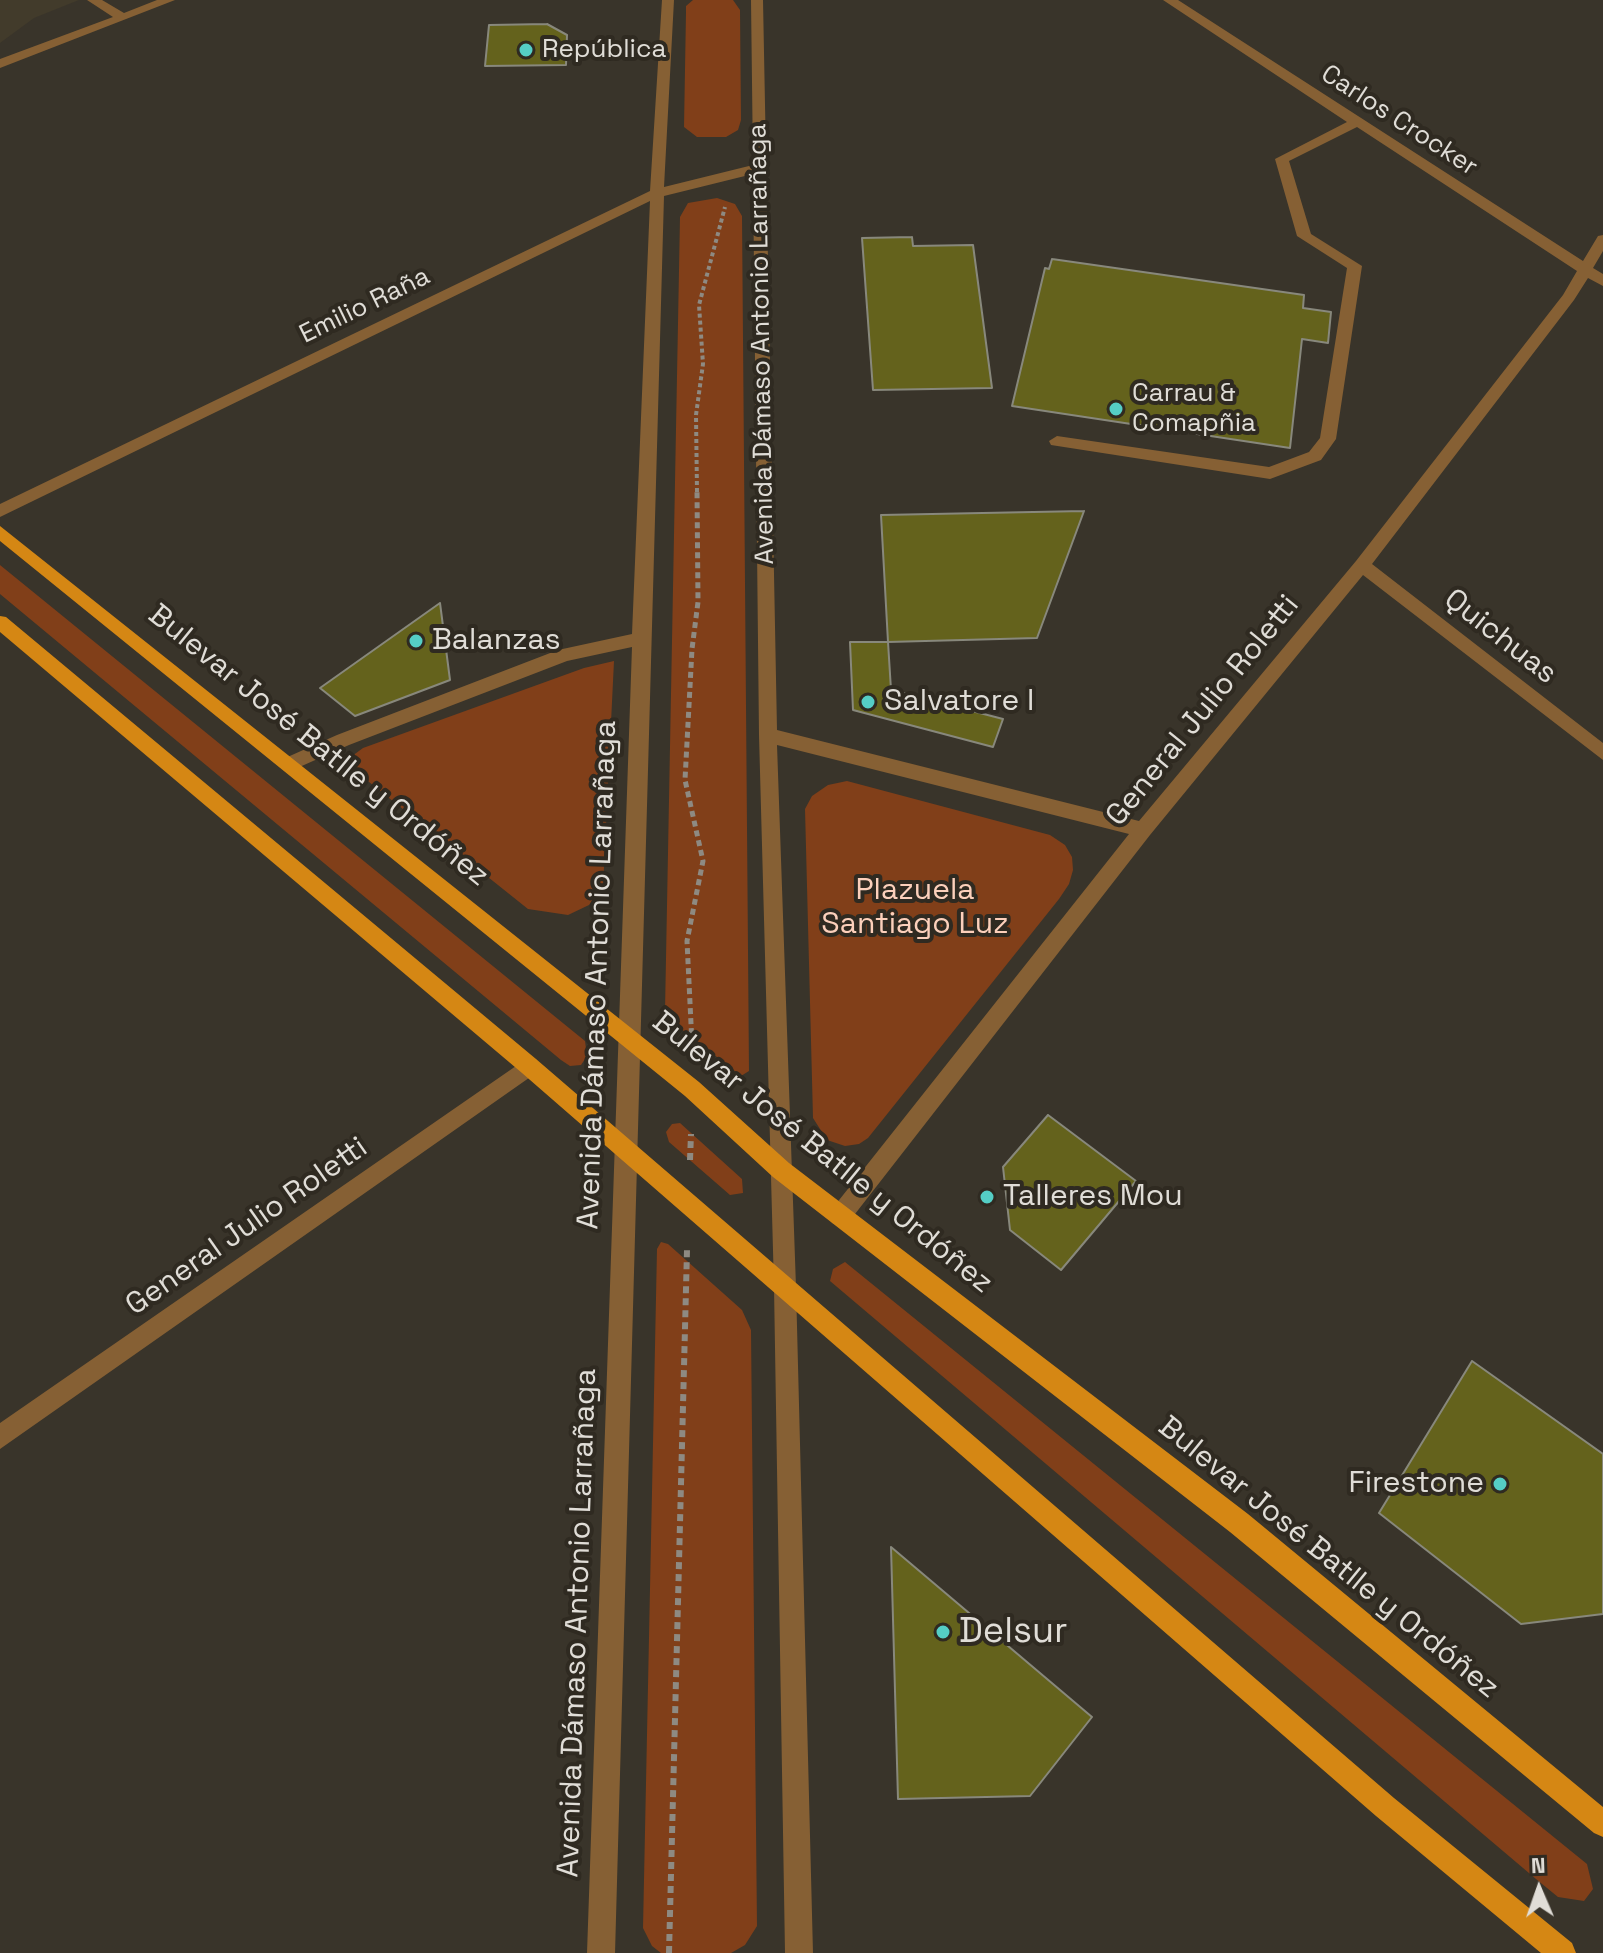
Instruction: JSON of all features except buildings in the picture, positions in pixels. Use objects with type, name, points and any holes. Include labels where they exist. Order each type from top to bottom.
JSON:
[{"type":"main road","name":"Bulevar José Batlle y Ordóñez","points":[[0,532],[692,1089],[781,1170],[1239,1523],[1603,1824]]},
{"type":"main road","points":[[0,622],[529,1066],[1385,1807],[1562,1953]]},
{"type":"street","points":[[93,0],[123,17]]},
{"type":"street","points":[[0,64],[169,0]]},
{"type":"street","name":"Avenida Dámaso Antonio Larrañaga","points":[[601,1953],[641,639],[657,193],[668,0]]},
{"type":"street","name":"Avenida Dámaso Antonio Larrañaga","points":[[757,0],[768,735],[785,1287],[799,1953]]},
{"type":"street","name":"Carlos Crocker","points":[[1169,0],[1603,281]]},
{"type":"street","points":[[1057,441],[1270,473],[1315,456],[1328,439],[1355,266],[1304,236],[1282,159],[1357,122]]},
{"type":"street","name":"Emilio Raña","points":[[0,511],[657,193],[759,168]]},
{"type":"street","name":"General Julio Roletti","points":[[840,1216],[1143,830],[1362,565],[1569,297],[1603,239]]},
{"type":"street","name":"Quichuas","points":[[1362,565],[1603,753]]},
{"type":"street","points":[[289,764],[343,740],[564,655],[641,639]]},
{"type":"street","points":[[768,735],[1143,830]]},
{"type":"street","name":"General Julio Roletti","points":[[0,1437],[529,1066]]},
{"type":"path","points":[[669,1953],[692,1089],[687,941],[703,861],[685,780],[692,649],[698,602],[696,415],[703,364],[699,305],[725,206],[724,177]]},
{"type":"shaded area","points":[[0,0],[79,0],[34,18],[0,43]]},
{"type":"green space","points":[[693,0],[733,0],[740,10],[741,120],[738,130],[726,137],[697,137],[684,127],[686,6]]},
{"type":"green space","points":[[717,198],[735,204],[742,216],[749,1071],[741,1076],[670,1020],[665,1011],[680,217],[688,203]]},
{"type":"green space","points":[[0,565],[585,1041],[587,1056],[581,1065],[570,1066],[561,1060],[0,594]]},
{"type":"green space","points":[[614,661],[603,887],[589,905],[568,915],[528,909],[344,762],[363,748],[584,668]]},
{"type":"green space","name":"Plazuela Santiago Luz","points":[[847,781],[1050,835],[1065,845],[1072,857],[1073,870],[1069,884],[1059,899],[868,1138],[859,1144],[845,1146],[827,1140],[813,1118],[805,809],[812,796],[828,785]]},
{"type":"green space","points":[[680,1123],[742,1179],[743,1193],[730,1195],[669,1142],[666,1132],[672,1124]]},
{"type":"green space","points":[[661,1242],[668,1244],[742,1310],[751,1330],[757,1926],[745,1945],[731,1953],[661,1953],[652,1946],[643,1928],[657,1249]]},
{"type":"green space","points":[[845,1262],[1587,1864],[1593,1889],[1584,1901],[1558,1897],[1536,1879],[830,1281],[833,1269]]},
{"type":"place","name":"República","points":[[526,50]]},
{"type":"place","name":"Carrau & Comapñia","points":[[1116,409]]},
{"type":"place","name":"Balanzas","points":[[416,641]]},
{"type":"place","name":"Salvatore I","points":[[868,702]]},
{"type":"place","name":"Talleres Mou","points":[[987,1197]]},
{"type":"place","name":"Firestone","points":[[1500,1484]]},
{"type":"place","name":"Delsur","points":[[943,1632]]}]
